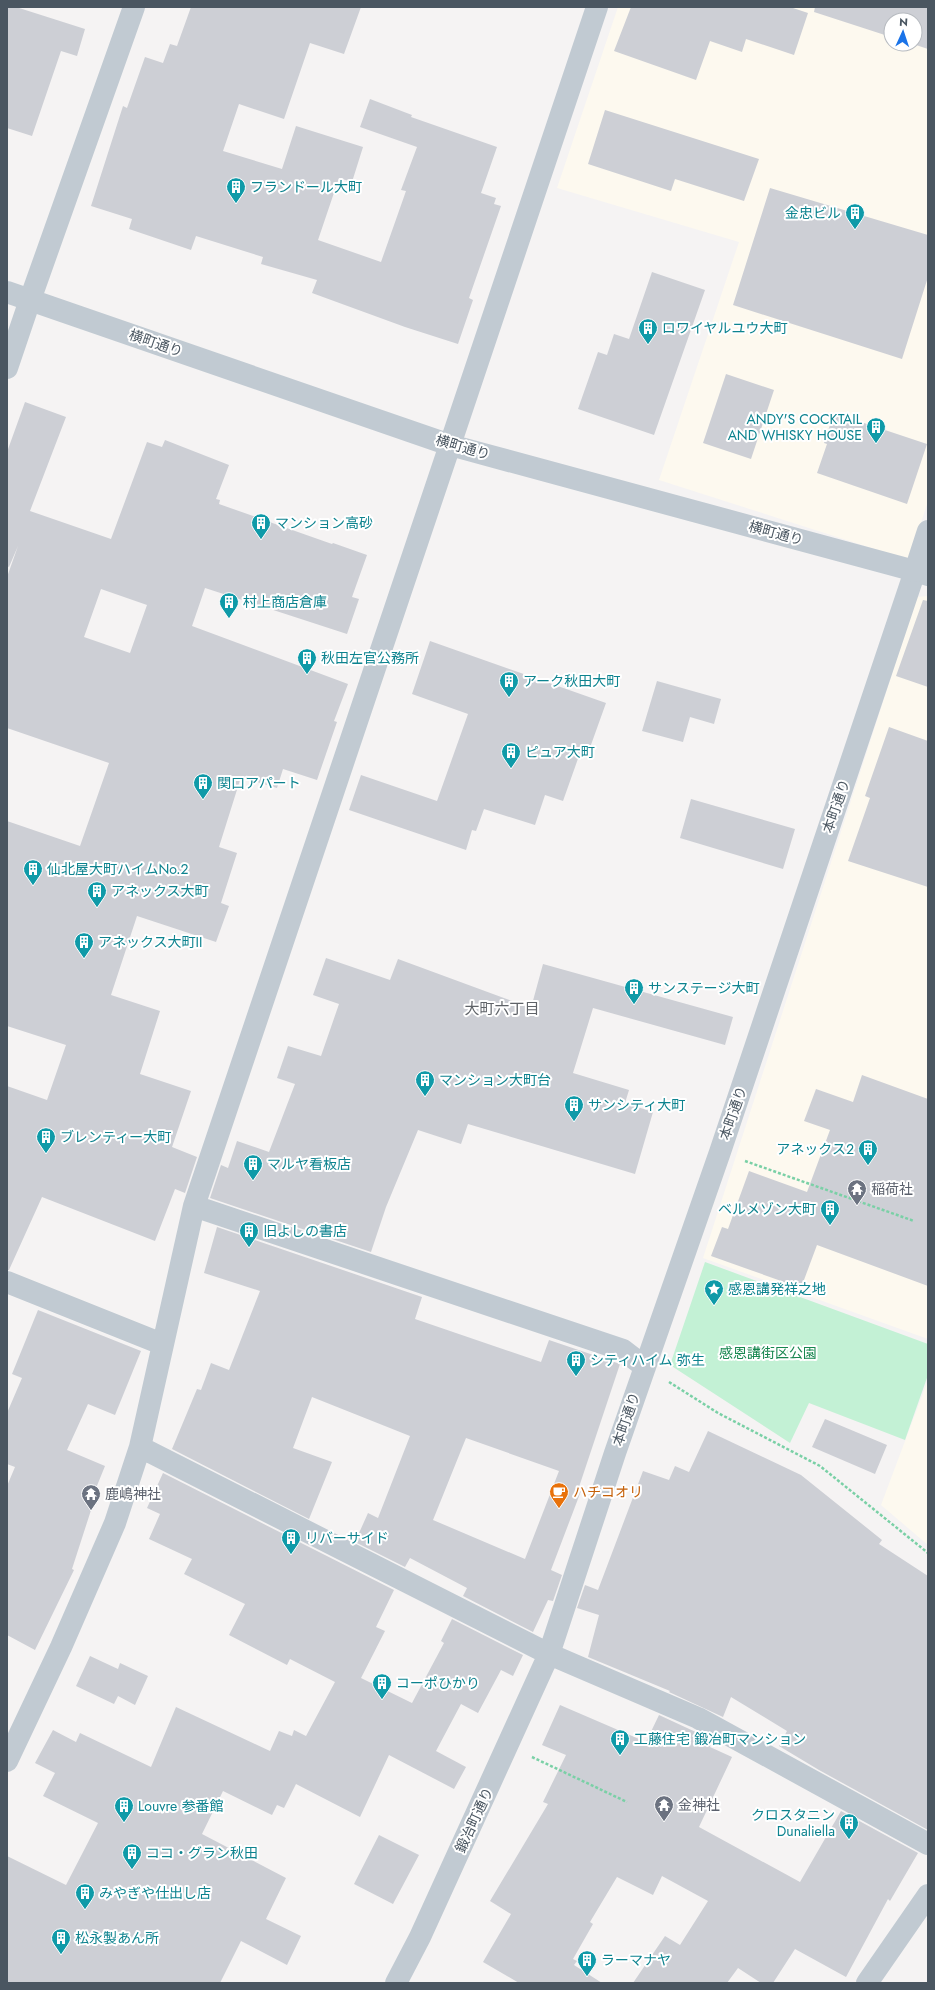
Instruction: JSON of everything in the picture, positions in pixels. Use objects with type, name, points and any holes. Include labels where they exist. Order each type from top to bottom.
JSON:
[{"type":"street","points":[[7,368],[134,7]]},
{"type":"street","points":[[7,1761],[61,1647],[115,1523],[140,1447],[194,1206],[597,7]]},
{"type":"street","name":"横町通り","points":[[7,292],[450,445],[922,573]]},
{"type":"street","name":"本町通り","points":[[549,1654],[645,1367],[922,573],[928,530]]},
{"type":"street","points":[[194,1206],[623,1350],[645,1367]]},
{"type":"street","points":[[7,1282],[162,1344]]},
{"type":"street","points":[[140,1447],[549,1654],[698,1718],[928,1844]]},
{"type":"street","name":"鍛冶町通り","points":[[396,1983],[420,1937],[549,1654]]},
{"type":"street","points":[[868,1983],[928,1895]]},
{"type":"path","points":[[720,1152],[914,1221]]},
{"type":"path","points":[[645,1367],[718,1414],[820,1466],[928,1553]]},
{"type":"path","points":[[508,1746],[627,1802]]},
{"type":"shaded area","points":[[618,7],[928,7],[928,501],[909,560],[659,480],[739,242],[557,188]]},
{"type":"shaded area","points":[[928,596],[928,1339],[703,1258],[917,597]]},
{"type":"shaded area","points":[[928,1380],[928,1545],[881,1505]]},
{"type":"green space","name":"感恩講街区公園","points":[[705,1262],[928,1344],[928,1375],[905,1440],[809,1403],[790,1443],[670,1365]]},
{"type":"building","points":[[7,7],[16,7],[85,29],[77,56],[61,51],[32,136],[7,128]]},
{"type":"building","points":[[191,7],[361,7],[344,54],[310,43],[284,119],[239,104],[223,151],[282,169],[296,126],[363,147],[352,182],[339,178],[318,240],[381,262],[406,191],[401,190],[417,147],[360,127],[370,99],[412,115],[411,117],[497,147],[481,193],[496,198],[494,204],[501,206],[469,298],[473,300],[458,344],[405,327],[312,293],[317,280],[261,264],[263,257],[196,236],[191,250],[129,229],[132,219],[91,206],[123,106],[127,108],[145,57],[163,63],[170,44],[177,46]]},
{"type":"building","points":[[631,7],[790,7],[808,13],[794,55],[746,39],[742,52],[710,41],[696,80],[614,51]]},
{"type":"building","points":[[815,7],[928,7],[928,49],[923,47],[923,12],[883,12],[883,34],[814,12]]},
{"type":"building","points":[[605,110],[759,159],[744,201],[675,179],[671,191],[588,164]]},
{"type":"building","points":[[770,188],[928,235],[928,277],[902,359],[733,305]]},
{"type":"building","name":"ロワイヤルユウ大町","points":[[652,272],[705,290],[654,435],[578,409],[598,352],[607,355],[614,334],[629,339]]},
{"type":"building","points":[[726,374],[774,390],[751,459],[703,443]]},
{"type":"building","points":[[25,402],[66,417],[30,511],[111,539],[147,442],[162,447],[165,440],[229,465],[216,499],[220,500],[219,504],[367,555],[352,597],[359,599],[347,634],[205,588],[192,626],[348,684],[334,721],[337,722],[317,780],[283,769],[277,788],[241,777],[219,847],[237,853],[221,903],[229,906],[216,942],[137,916],[111,995],[160,1011],[140,1074],[191,1091],[172,1147],[197,1157],[185,1193],[175,1189],[155,1241],[42,1197],[9,1270],[7,1270],[7,1086],[47,1100],[66,1045],[7,1026],[7,821],[80,846],[109,763],[7,728],[7,577],[18,546],[9,567],[7,566],[7,452]],"holes":[[[101,589],[147,605],[130,653],[84,637]]]},
{"type":"building","points":[[834,413],[927,444],[907,504],[817,473],[827,444],[824,443]]},
{"type":"building","points":[[923,600],[928,601],[928,687],[896,676]]},
{"type":"building","points":[[430,641],[606,703],[587,756],[580,753],[563,801],[545,795],[535,825],[484,809],[476,831],[472,830],[466,850],[349,810],[361,775],[437,801],[468,714],[412,694]]},
{"type":"building","points":[[657,681],[721,699],[714,724],[690,717],[683,742],[642,731]]},
{"type":"building","points":[[889,727],[928,741],[928,887],[848,861],[870,798],[865,796]]},
{"type":"building","points":[[691,799],[795,829],[783,869],[680,838]]},
{"type":"building","points":[[326,958],[390,980],[398,959],[531,1008],[543,964],[733,1017],[725,1045],[593,1008],[573,1073],[629,1090],[625,1103],[653,1112],[635,1174],[468,1124],[461,1144],[418,1130],[386,1207],[371,1252],[210,1198],[221,1165],[228,1168],[237,1141],[269,1152],[295,1084],[277,1078],[288,1046],[321,1056],[339,1004],[313,995]]},
{"type":"building","points":[[862,1075],[928,1099],[928,1286],[817,1245],[801,1288],[711,1256],[722,1227],[728,1229],[749,1171],[807,1192],[830,1130],[804,1121],[816,1089],[853,1102]]},
{"type":"building","points":[[217,1227],[422,1297],[415,1319],[541,1362],[549,1340],[620,1364],[578,1490],[581,1491],[551,1570],[562,1575],[553,1601],[548,1600],[533,1632],[463,1596],[467,1588],[410,1558],[405,1567],[355,1542],[368,1513],[378,1518],[410,1436],[312,1397],[293,1448],[332,1462],[309,1519],[172,1449],[197,1389],[201,1390],[211,1363],[229,1370],[260,1291],[204,1273]],"holes":[[[466,1438],[559,1471],[525,1559],[433,1520]]]},
{"type":"building","points":[[38,1310],[141,1351],[115,1415],[88,1404],[67,1450],[105,1466],[90,1503],[93,1504],[72,1569],[74,1570],[35,1650],[7,1635],[7,1486],[15,1467],[7,1464],[7,1413],[22,1378],[12,1374]]},
{"type":"building","points":[[825,1419],[887,1445],[875,1474],[812,1447]]},
{"type":"building","points":[[708,1431],[801,1475],[882,1540],[879,1544],[928,1576],[928,1830],[819,1770],[779,1746],[787,1731],[731,1697],[723,1717],[669,1692],[670,1691],[588,1657],[599,1615],[577,1608],[585,1585],[598,1590],[643,1471],[669,1480],[675,1466],[689,1472]]},
{"type":"building","points":[[163,1473],[394,1590],[376,1627],[385,1631],[361,1678],[412,1703],[444,1643],[441,1641],[452,1619],[523,1655],[513,1676],[501,1670],[478,1713],[461,1704],[436,1751],[466,1767],[454,1789],[389,1755],[360,1817],[296,1784],[284,1808],[277,1805],[272,1815],[223,1791],[202,1834],[286,1878],[266,1919],[301,1936],[287,1965],[241,1941],[220,1983],[7,1983],[7,1856],[66,1885],[98,1823],[43,1796],[55,1773],[35,1763],[53,1730],[76,1742],[80,1733],[151,1767],[176,1707],[270,1751],[279,1731],[292,1736],[294,1730],[306,1736],[335,1682],[290,1659],[287,1665],[229,1635],[245,1604],[184,1574],[192,1559],[149,1539],[160,1514],[147,1508]]},
{"type":"building","points":[[90,1656],[118,1669],[120,1663],[148,1676],[135,1705],[118,1696],[114,1704],[76,1686]]},
{"type":"building","points":[[560,1705],[646,1742],[659,1715],[713,1740],[710,1747],[732,1757],[699,1827],[800,1882],[841,1811],[918,1853],[890,1901],[888,1899],[846,1977],[795,1949],[773,1983],[761,1983],[738,1968],[727,1983],[633,1983],[665,1936],[680,1945],[708,1901],[662,1876],[653,1895],[617,1877],[590,1922],[593,1924],[573,1959],[577,1961],[574,1965],[602,1983],[519,1983],[483,1962],[511,1914],[490,1901],[548,1804],[543,1802],[566,1755],[542,1745]]},
{"type":"building","points":[[379,1835],[419,1855],[393,1904],[354,1884]]},
{"type":"place","name":"フランドール大町","points":[[236,204]]},
{"type":"place","name":"金忠ビル","points":[[855,230]]},
{"type":"place","name":"ロワイヤルユウ大町","points":[[648,345]]},
{"type":"place","name":"ANDY'S COCKTAIL AND WHISKY HOUSE","points":[[876,444]]},
{"type":"place","name":"マンション高砂","points":[[261,540]]},
{"type":"place","name":"村上商店倉庫","points":[[229,619]]},
{"type":"place","name":"秋田左官公務所","points":[[307,675]]},
{"type":"place","name":"アーク秋田大町","points":[[509,698]]},
{"type":"place","name":"ピュア大町","points":[[511,769]]},
{"type":"place","name":"関口アパート","points":[[203,800]]},
{"type":"place","name":"仙北屋大町ハイムNo.2","points":[[33,886]]},
{"type":"place","name":"アネックス大町","points":[[97,908]]},
{"type":"place","name":"アネックス大町II","points":[[84,959]]},
{"type":"place","name":"サンステージ大町","points":[[634,1005]]},
{"type":"place","name":"マンション大町台","points":[[425,1097]]},
{"type":"place","name":"サンシティ大町","points":[[574,1122]]},
{"type":"place","name":"ブレンティー大町","points":[[46,1154]]},
{"type":"place","name":"アネックス２","points":[[868,1166]]},
{"type":"place","name":"マルヤ看板店","points":[[253,1181]]},
{"type":"place","name":"稲荷社","points":[[857,1206]]},
{"type":"place","name":"ベルメゾン大町","points":[[830,1226]]},
{"type":"place","name":"旧よしの書店","points":[[249,1248]]},
{"type":"place","name":"感恩講発祥之地","points":[[714,1306]]},
{"type":"place","name":"シティハイム 弥生","points":[[576,1377]]},
{"type":"place","name":"ハチコオリ","points":[[559,1509]]},
{"type":"place","name":"鹿嶋神社","points":[[91,1511]]},
{"type":"place","name":"リバーサイド","points":[[291,1555]]},
{"type":"place","name":"コーポひかり","points":[[382,1700]]},
{"type":"place","name":"工藤住宅 鍛冶町マンション","points":[[620,1756]]},
{"type":"place","name":"金神社","points":[[664,1822]]},
{"type":"place","name":"Louvre 参番館","points":[[124,1823]]},
{"type":"place","name":"クロスタニン Dunaliella","points":[[849,1840]]},
{"type":"place","name":"ココ・グラン秋田","points":[[132,1870]]},
{"type":"place","name":"みやぎや仕出し店","points":[[85,1910]]},
{"type":"place","name":"松永製あん所","points":[[61,1955]]},
{"type":"place","name":"ラーマナヤ","points":[[587,1977]]},
{"type":"district","name":"大町六丁目","points":[[502,1009]]}]
